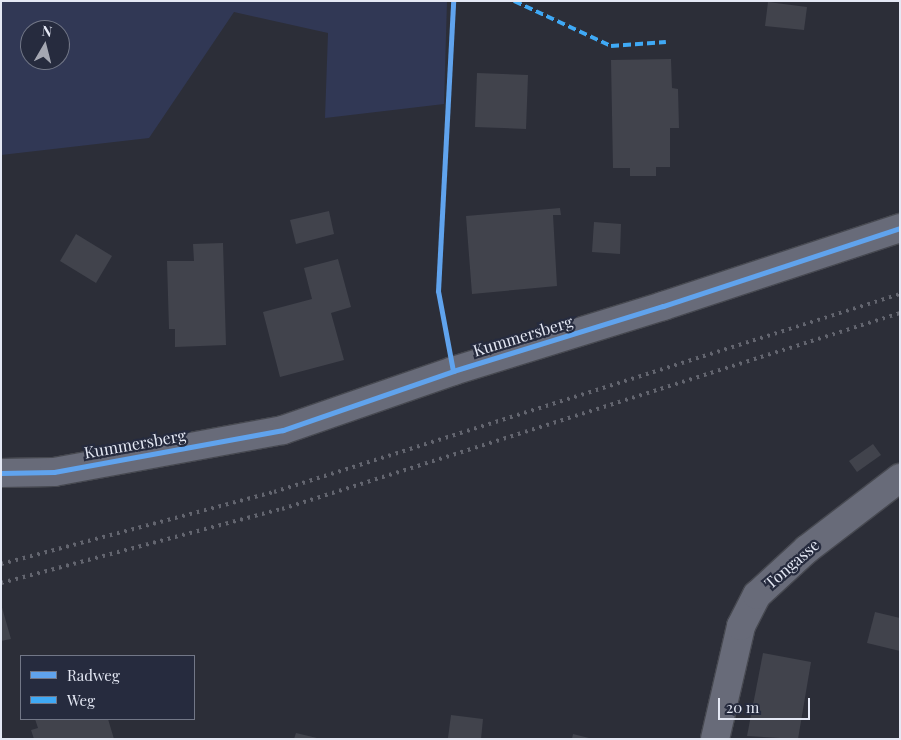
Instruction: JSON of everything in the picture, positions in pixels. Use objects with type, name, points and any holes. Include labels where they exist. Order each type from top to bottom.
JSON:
[{"type":"street","name":"Kummersberg","points":[[1,473],[54,472],[283,430],[452,371],[663,306],[900,228]]},
{"type":"street","name":"Tongasse","points":[[715,739],[741,626],[757,596],[807,549],[900,478]]},
{"type":"shaded area","points":[[1,1],[447,1],[444,104],[325,118],[328,33],[234,12],[149,138],[1,155]]},
{"type":"building","points":[[768,2],[807,7],[804,30],[765,26]]},
{"type":"building","points":[[671,59],[672,88],[678,89],[679,128],[670,128],[670,167],[656,167],[656,176],[630,176],[630,168],[613,168],[611,60]]},
{"type":"building","points":[[477,73],[528,75],[526,129],[475,127]]},
{"type":"building","points":[[560,208],[561,215],[553,215],[557,286],[472,294],[466,216]]},
{"type":"building","points":[[329,211],[334,234],[296,244],[290,220]]},
{"type":"building","points":[[594,222],[621,224],[620,254],[592,252]]},
{"type":"building","points":[[76,234],[112,256],[96,283],[60,261]]},
{"type":"building","points":[[223,243],[226,345],[175,347],[175,329],[169,329],[167,261],[194,261],[193,244]]},
{"type":"building","points":[[338,259],[351,307],[331,313],[344,360],[280,377],[263,312],[312,299],[304,268]]},
{"type":"building","points":[[873,444],[881,455],[857,472],[849,461]]},
{"type":"building","points":[[1,604],[11,639],[1,641]]},
{"type":"building","points":[[875,612],[900,618],[900,651],[867,643]]},
{"type":"building","points":[[763,653],[811,662],[798,739],[747,736]]},
{"type":"building","points":[[451,715],[483,719],[481,739],[448,738]]},
{"type":"building","points":[[35,720],[108,720],[114,739],[34,739],[31,730],[38,728]]},
{"type":"building","points":[[296,733],[317,738],[294,739]]},
{"type":"building","points":[[573,734],[589,738],[589,739],[572,739]]},
{"type":"railway","points":[[1,564],[274,492],[900,294]]},
{"type":"railway","points":[[1,583],[282,509],[900,313]]},
{"type":"marked path","points":[[514,1],[611,46],[666,42]]},
{"type":"cycle path","points":[[453,1],[438,291],[453,371]]},
{"type":"cycle path","points":[[1,473],[54,472],[283,430],[453,371],[663,306],[900,228]]}]
